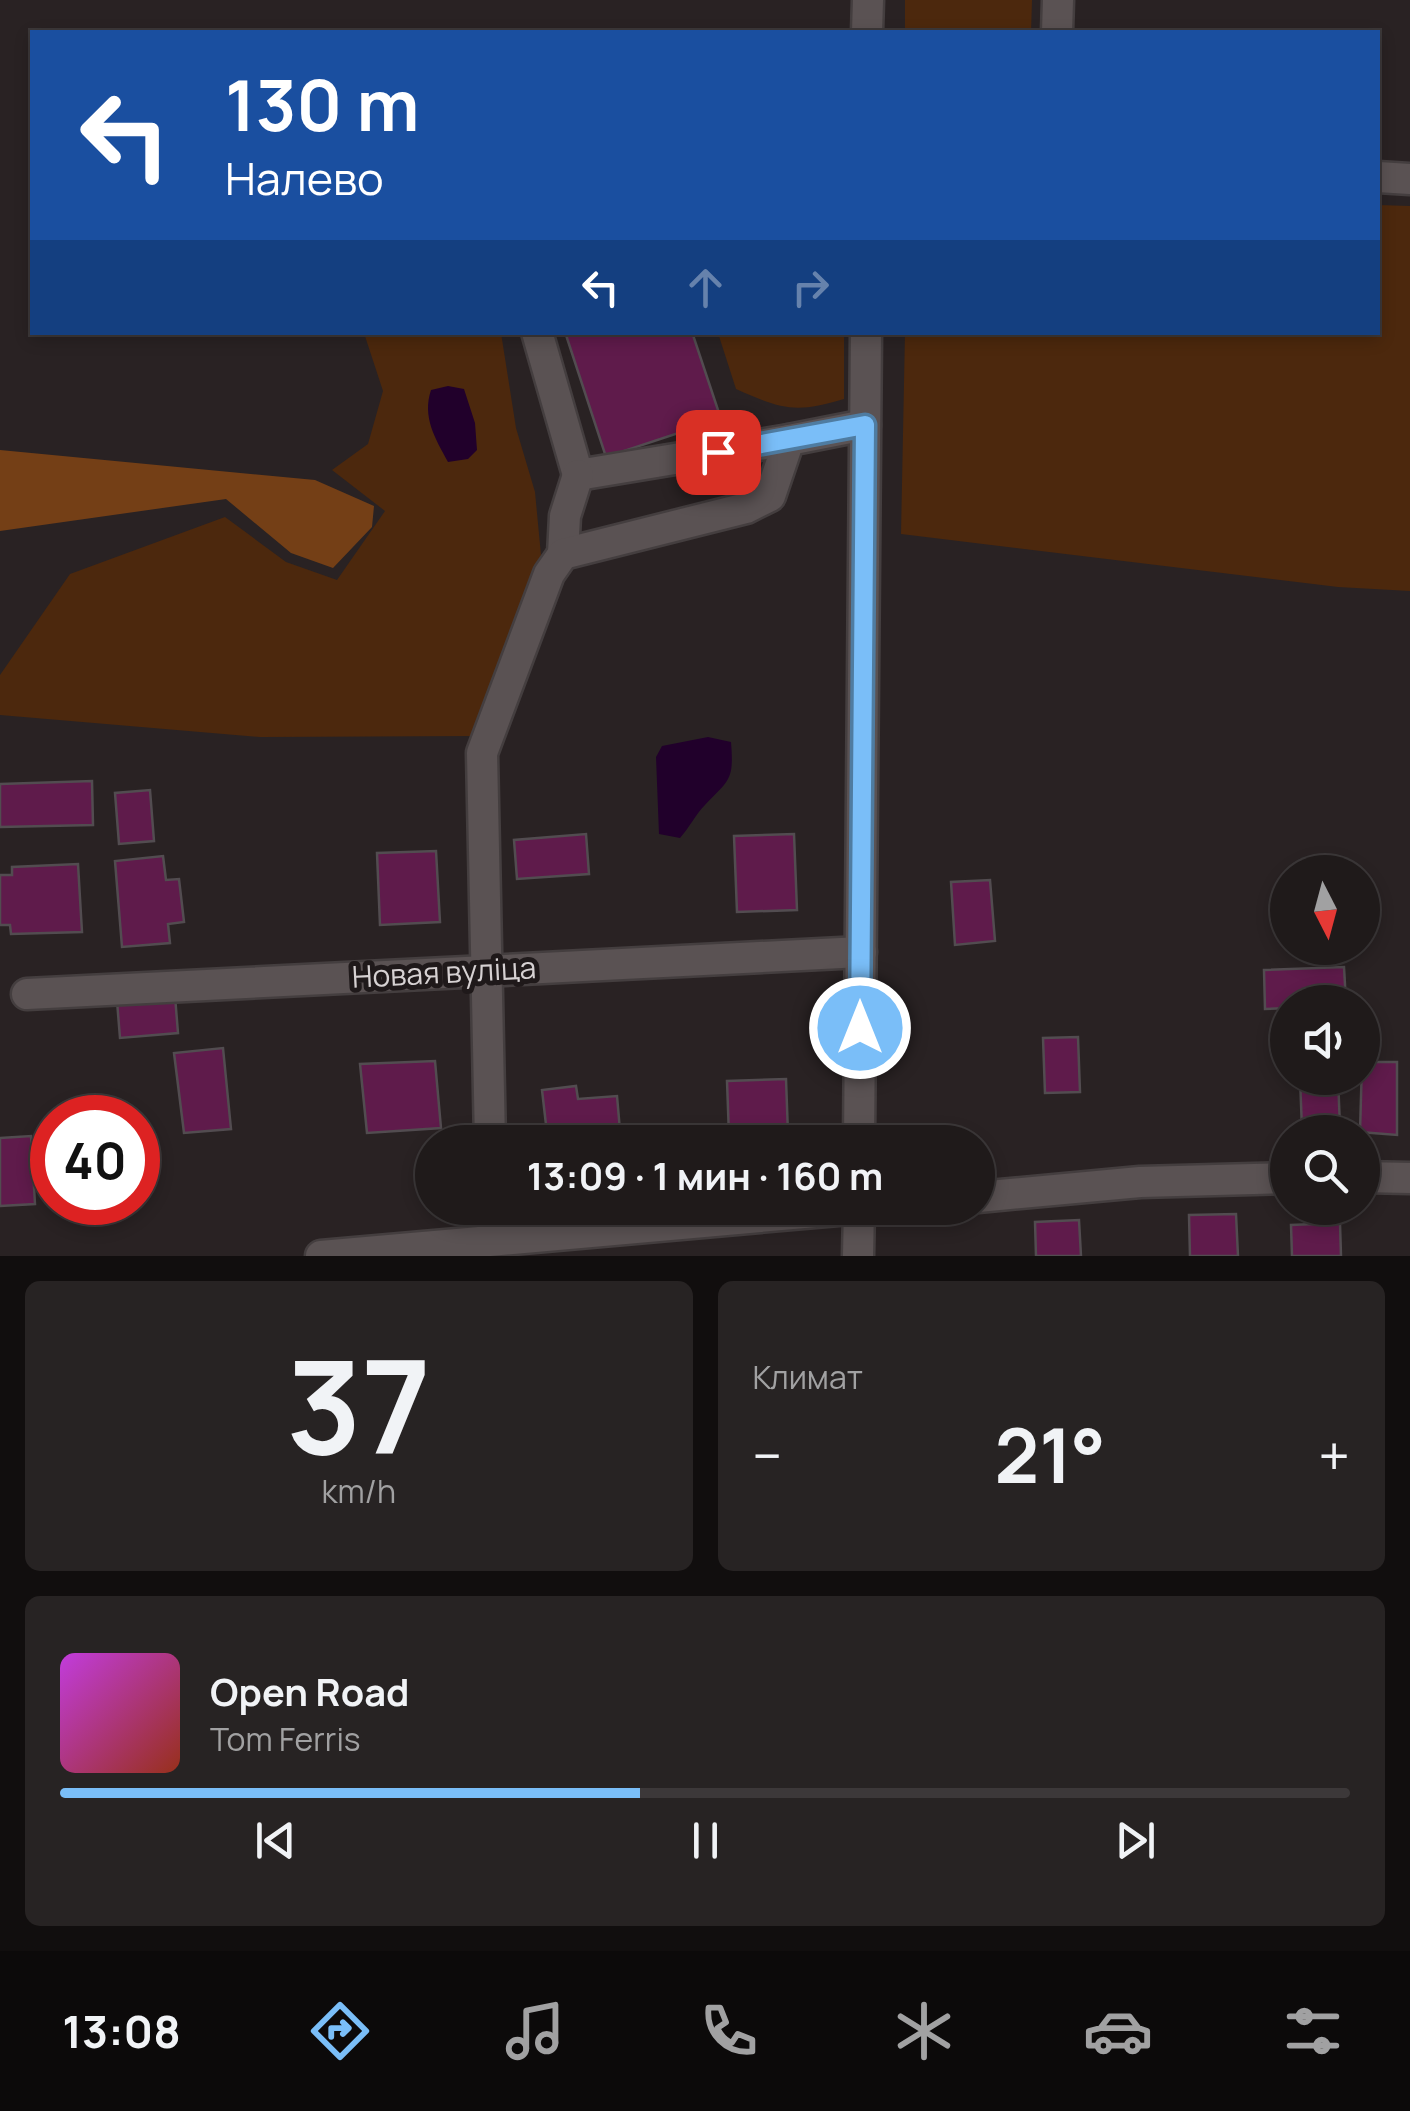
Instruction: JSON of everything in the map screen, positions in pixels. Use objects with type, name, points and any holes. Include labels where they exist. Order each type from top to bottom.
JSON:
[{"type":"street","points":[[867,30],[868,0]]},
{"type":"street","points":[[1057,30],[1058,0]]},
{"type":"street","points":[[1380,177],[1410,179]]},
{"type":"street","points":[[489,1125],[482,752],[548,574],[563,554],[566,516],[578,475],[538,335]]},
{"type":"street","points":[[859,1125],[866,335]]},
{"type":"street","points":[[578,475],[865,425]]},
{"type":"street","points":[[563,554],[746,508],[770,496],[789,440]]},
{"type":"street","name":"Новая вуліца","points":[[27,994],[861,952]]},
{"type":"street","points":[[995,1195],[1140,1182],[1270,1178]]},
{"type":"street","points":[[1380,1178],[1410,1178]]},
{"type":"street","points":[[493,1225],[493,1240]]},
{"type":"street","points":[[321,1256],[665,1225]]},
{"type":"street","points":[[858,1256],[859,1225]]},
{"type":"shaded area","points":[[905,0],[1032,0],[1031,30],[905,30]]},
{"type":"shaded area","points":[[1380,205],[1410,206],[1410,591],[1338,587],[901,534],[905,335],[1380,335]]},
{"type":"shaded area","points":[[365,335],[501,335],[516,428],[535,492],[541,555],[478,736],[260,737],[0,715],[0,675],[70,574],[225,517],[286,562],[337,580],[385,511],[332,470],[368,444],[383,391]]},
{"type":"shaded area","points":[[719,335],[844,335],[844,399],[813,407],[788,407],[736,389]]},
{"type":"shaded area","points":[[448,386],[464,389],[475,423],[477,450],[468,459],[448,462],[431,427],[428,409],[431,390]]},
{"type":"shaded area","points":[[0,450],[315,480],[374,506],[372,527],[333,568],[291,553],[226,499],[0,531]]},
{"type":"shaded area","points":[[708,737],[731,742],[728,778],[680,838],[659,834],[656,757],[662,746]]},
{"type":"building","points":[[566,335],[693,335],[721,419],[606,457]]},
{"type":"building","points":[[92,781],[93,825],[0,827],[0,784]]},
{"type":"building","points":[[150,790],[154,841],[119,844],[115,793]]},
{"type":"building","points":[[586,834],[589,874],[517,879],[514,840]]},
{"type":"building","points":[[794,834],[797,910],[737,912],[734,836]]},
{"type":"building","points":[[436,851],[440,922],[380,925],[377,853]]},
{"type":"building","points":[[163,856],[166,880],[179,879],[184,922],[168,924],[170,943],[122,947],[115,861]]},
{"type":"building","points":[[78,864],[82,932],[11,934],[10,925],[0,925],[0,875],[12,875],[12,867]]},
{"type":"building","points":[[990,880],[995,941],[955,945],[951,882]]},
{"type":"building","points":[[1344,967],[1345,985],[1270,985],[1270,1009],[1265,1009],[1264,970]]},
{"type":"building","points":[[175,996],[178,1033],[120,1038],[117,1001]]},
{"type":"building","points":[[1078,1037],[1080,1092],[1045,1093],[1043,1038]]},
{"type":"building","points":[[223,1048],[231,1129],[184,1133],[174,1053]]},
{"type":"building","points":[[435,1061],[441,1125],[367,1133],[360,1064]]},
{"type":"building","points":[[1380,1062],[1397,1062],[1397,1135],[1380,1134],[1380,1115],[1360,1115],[1361,1095],[1380,1095]]},
{"type":"building","points":[[786,1079],[788,1125],[729,1125],[727,1081]]},
{"type":"building","points":[[576,1086],[578,1099],[617,1096],[620,1125],[546,1125],[542,1090]]},
{"type":"building","points":[[1301,1095],[1339,1095],[1340,1115],[1301,1115]]},
{"type":"building","points":[[30,1136],[30,1204],[0,1206],[0,1138]]},
{"type":"building","points":[[1236,1214],[1238,1256],[1190,1256],[1189,1215]]},
{"type":"building","points":[[1079,1220],[1081,1256],[1036,1256],[1035,1222]]},
{"type":"building","points":[[1291,1225],[1340,1225],[1341,1256],[1292,1256]]},
{"type":"route","points":[[718,452],[865,425],[860,1028]]}]
